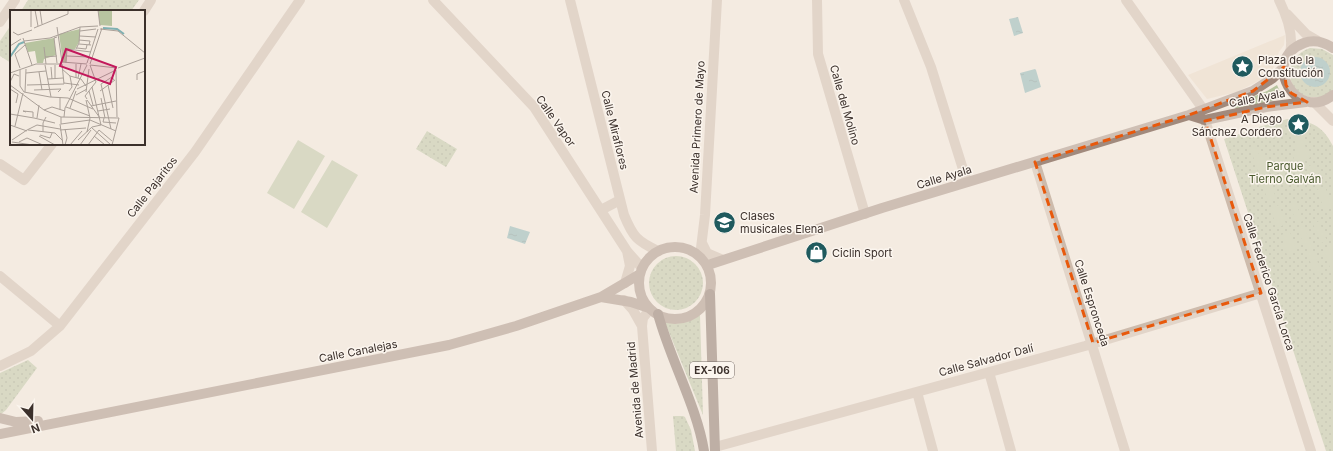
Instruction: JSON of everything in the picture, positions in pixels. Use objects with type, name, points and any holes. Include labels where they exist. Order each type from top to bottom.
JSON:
[{"type":"main road","points":[[1311,102],[1291,92],[1284,76],[1284,67],[1290,53],[1298,46],[1308,42],[1318,41],[1333,48]]},
{"type":"main road","name":"Calle Ayala","points":[[708,265],[721,259],[967,182],[1189,115],[1253,91],[1273,78],[1284,67]]},
{"type":"main road","name":"Calle Ayala","points":[[1189,115],[1205,120],[1266,107],[1323,101],[1333,95]]},
{"type":"main road","points":[[601,297],[624,300],[673,319],[688,317],[698,311],[705,304],[710,294],[712,278],[708,265],[700,256],[687,248],[677,246],[667,247],[658,251],[646,261],[641,271],[640,293],[652,310]]},
{"type":"main road","name":"Calle Canalejas","points":[[0,434],[435,348],[516,326],[601,297],[625,283],[641,271]]},
{"type":"main road","name":"EX-106","points":[[710,294],[715,449]]},
{"type":"main road","name":"EX-106","points":[[652,310],[696,419],[704,451]]},
{"type":"main road","name":"Calle Canalejas","points":[[0,418],[16,422],[70,420]]},
{"type":"street","points":[[0,22],[15,0]]},
{"type":"street","points":[[145,10],[151,0]]},
{"type":"street","name":"Calle Pajaritos","points":[[0,366],[31,351],[60,326],[195,152],[300,0]]},
{"type":"street","name":"Calle Vapor","points":[[433,0],[534,107],[641,271]]},
{"type":"street","name":"Calle Miraflores","points":[[570,0],[620,200],[629,227],[639,242],[658,251]]},
{"type":"street","name":"Avenida Primero de Mayo","points":[[700,256],[717,0]]},
{"type":"street","name":"Calle del Molino","points":[[817,0],[818,54],[865,214]]},
{"type":"street","points":[[904,0],[931,67],[967,182]]},
{"type":"street","points":[[1126,0],[1203,109]]},
{"type":"street","points":[[1279,0],[1285,11],[1306,34],[1318,41]]},
{"type":"street","points":[[1285,11],[1291,37],[1290,53]]},
{"type":"street","points":[[1311,102],[1333,121]]},
{"type":"street","name":"Calle Federico García Lorca","points":[[1205,120],[1227,193],[1261,293],[1311,451]]},
{"type":"street","points":[[0,164],[24,180],[51,145]]},
{"type":"street","name":"Calle Espronceda","points":[[1035,162],[1093,343],[1125,451]]},
{"type":"street","points":[[601,210],[620,200]]},
{"type":"street","points":[[702,243],[707,253],[721,259]]},
{"type":"street","points":[[625,283],[630,266],[627,251]]},
{"type":"street","points":[[0,276],[60,326]]},
{"type":"street","name":"Calle Salvador Dalí","points":[[715,449],[1093,343],[1261,293]]},
{"type":"street","points":[[624,300],[633,310],[642,326]]},
{"type":"street","points":[[642,326],[643,318],[652,310]]},
{"type":"street","name":"Avenida de Madrid","points":[[642,326],[652,451]]},
{"type":"street","points":[[989,372],[1011,451]]},
{"type":"street","points":[[917,392],[933,451]]},
{"type":"highlighted area","points":[[1284,67],[1286,85],[1291,93],[1307,102],[1266,107],[1205,121],[1261,293],[1093,343],[1035,162],[1189,115],[1253,91]]},
{"type":"green space","points":[[28,0],[139,0],[132,10],[22,10]]},
{"type":"green space","points":[[10,26],[10,62],[0,56],[0,41]]},
{"type":"green space","points":[[1310,48],[1322,49],[1333,55],[1333,90],[1321,97],[1308,97],[1300,93],[1294,87],[1290,78],[1290,70],[1293,61],[1300,53]]},
{"type":"green space","points":[[1277,85],[1283,98],[1236,110],[1234,105],[1267,91]]},
{"type":"green space","name":"Parque Tierno Galván","points":[[1287,119],[1303,121],[1320,128],[1329,138],[1333,146],[1333,451],[1326,451],[1224,139]]},
{"type":"green space","points":[[1276,122],[1280,125],[1279,129],[1262,134],[1258,132],[1259,127]]},
{"type":"green space","points":[[427,131],[457,149],[446,167],[416,149]]},
{"type":"green space","points":[[1299,131],[1310,158],[1292,165],[1297,142],[1293,134]]},
{"type":"green space","points":[[298,140],[325,156],[294,209],[267,193]]},
{"type":"green space","points":[[1255,145],[1257,152],[1278,169],[1259,175],[1250,147]]},
{"type":"green space","points":[[332,160],[358,175],[327,228],[301,212]]},
{"type":"green space","points":[[1314,164],[1322,181],[1314,185],[1306,167]]},
{"type":"green space","points":[[1270,181],[1276,198],[1268,201],[1262,184]]},
{"type":"green space","points":[[1325,187],[1333,206],[1325,210],[1316,190]]},
{"type":"green space","points":[[1295,201],[1303,221],[1297,223],[1289,204]]},
{"type":"green space","points":[[1279,205],[1286,224],[1277,228],[1270,208]]},
{"type":"green space","points":[[1319,221],[1327,241],[1321,243],[1313,224]]},
{"type":"green space","points":[[1304,226],[1312,247],[1305,249],[1298,229]]},
{"type":"green space","points":[[1290,232],[1297,251],[1287,255],[1281,235]]},
{"type":"green space","points":[[1330,247],[1333,255],[1333,269],[1331,270],[1323,249]]},
{"type":"green space","points":[[1314,251],[1321,272],[1315,275],[1307,253]]},
{"type":"green space","points":[[676,256],[686,258],[695,264],[701,273],[703,283],[701,293],[695,302],[686,308],[676,310],[666,308],[657,302],[651,293],[649,283],[651,273],[657,264],[666,258]]},
{"type":"green space","points":[[700,315],[703,415],[664,320],[673,323],[682,323]]},
{"type":"green space","points":[[28,360],[37,368],[6,410],[0,415],[0,373]]},
{"type":"green space","points":[[673,416],[685,417],[691,430],[695,451],[676,451]]},
{"type":"shaded area","name":"Plaza de la Constitución","points":[[1285,35],[1284,45],[1279,52],[1273,69],[1262,79],[1237,92],[1207,99],[1188,75]]},
{"type":"water","points":[[1018,17],[1023,33],[1014,36],[1009,19]]},
{"type":"water","points":[[1315,57],[1326,61],[1330,72],[1326,83],[1315,87],[1304,83],[1300,72],[1304,61]]},
{"type":"water","points":[[1035,69],[1041,87],[1025,93],[1020,73]]},
{"type":"water","points":[[510,226],[530,232],[525,244],[507,238]]},
{"type":"place","name":"Plaza de la Constitución","points":[[1242,66]]},
{"type":"place","name":"A Diego Sánchez Cordero","points":[[1298,125]]},
{"type":"place","name":"Clases musicales Elena","points":[[724,222]]},
{"type":"place","name":"Ciclin Sport","points":[[816,253]]}]
